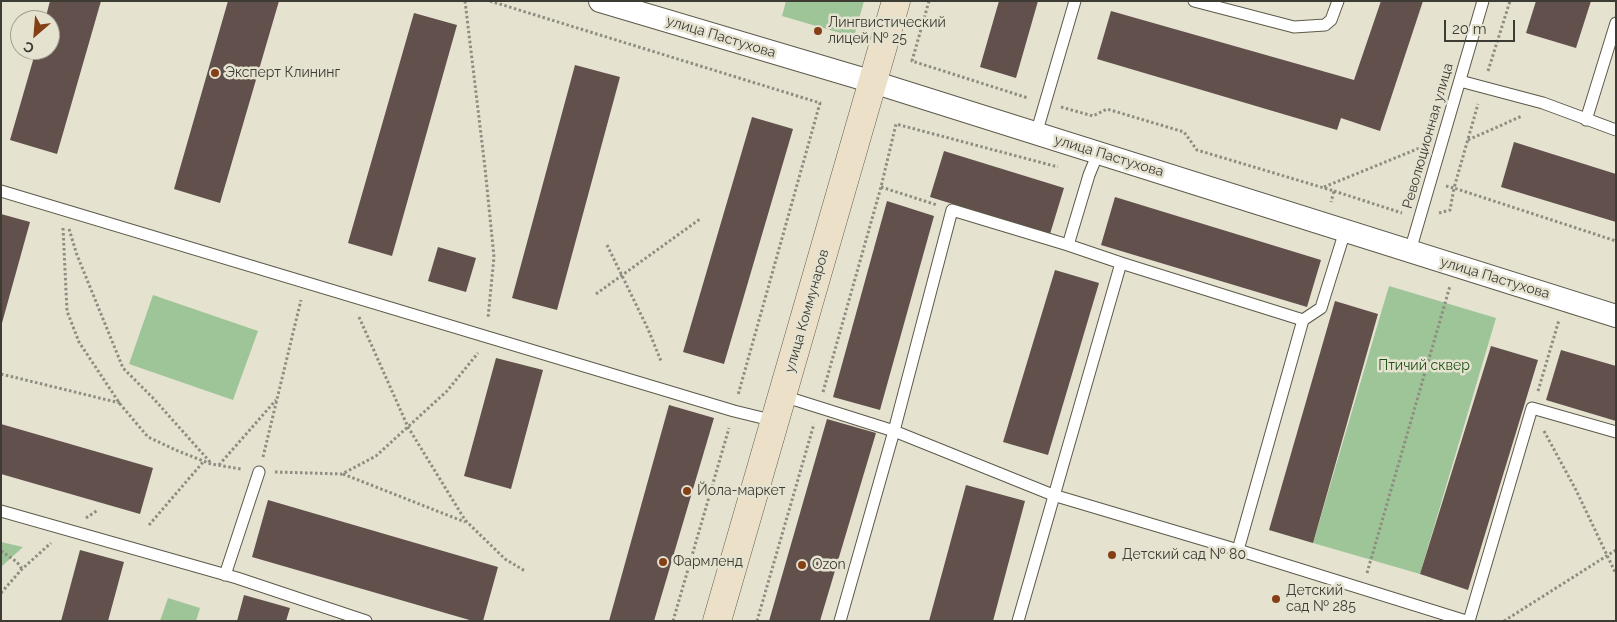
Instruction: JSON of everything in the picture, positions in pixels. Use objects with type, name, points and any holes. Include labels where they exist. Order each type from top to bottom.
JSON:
[{"type":"street","name":"улица Пастухова","points":[[600,1],[873,82],[1616,316]]},
{"type":"street","name":"улица Коммунаров","points":[[718,621],[896,1]]},
{"type":"lane","points":[[1036,134],[1075,1]]},
{"type":"lane","points":[[1194,1],[1294,27],[1325,25],[1331,20],[1338,1]]},
{"type":"lane","name":"Революционная улица","points":[[1410,251],[1483,1]]},
{"type":"lane","points":[[1586,120],[1616,22]]},
{"type":"lane","points":[[1460,81],[1547,105],[1616,130]]},
{"type":"lane","points":[[1068,245],[1089,175],[1098,153]]},
{"type":"lane","points":[[1,191],[734,410],[779,409],[894,431],[1054,495],[1468,621],[1532,408],[1616,432]]},
{"type":"lane","points":[[840,621],[894,431],[952,210],[1303,320]]},
{"type":"lane","points":[[1238,550],[1303,320],[1321,308],[1345,230]]},
{"type":"lane","points":[[1018,621],[1121,263]]},
{"type":"lane","points":[[225,575],[259,472]]},
{"type":"lane","points":[[1,511],[225,575],[366,621]]},
{"type":"path","points":[[342,474],[376,456],[447,391],[479,352],[486,336],[494,257],[486,168],[465,1]]},
{"type":"path","points":[[490,1],[820,103],[673,621]]},
{"type":"path","points":[[928,1],[912,61],[1045,103],[1093,116],[1107,109],[1184,132],[1197,150],[1323,187],[1420,219],[1450,210],[1454,188],[1616,241]]},
{"type":"path","points":[[1468,140],[1547,105]]},
{"type":"path","points":[[896,124],[881,187],[952,210]]},
{"type":"path","points":[[1323,187],[1422,147]]},
{"type":"path","points":[[1324,224],[1334,191]]},
{"type":"path","points":[[63,210],[67,311],[79,342],[120,404],[148,437],[178,451],[219,466],[259,472],[342,474],[468,523]]},
{"type":"path","points":[[63,210],[77,255],[123,368],[211,464]]},
{"type":"path","points":[[596,294],[700,219]]},
{"type":"path","points":[[607,245],[648,329],[661,361]]},
{"type":"path","points":[[259,472],[305,282]]},
{"type":"path","points":[[1362,589],[1450,286]]},
{"type":"path","points":[[350,296],[408,427],[468,523],[505,559],[525,571]]},
{"type":"path","points":[[1560,320],[1532,408],[1576,490],[1616,574]]},
{"type":"path","points":[[1,374],[120,404]]},
{"type":"path","points":[[219,466],[277,399]]},
{"type":"path","points":[[148,525],[204,461]]},
{"type":"path","points":[[1,593],[22,569],[66,530],[98,510]]},
{"type":"path","points":[[1504,621],[1616,550]]},
{"type":"path","points":[[1,551],[17,562],[22,569]]},
{"type":"green space","points":[[786,1],[864,1],[854,37],[782,16]]},
{"type":"green space","name":"Птичий сквер","points":[[1389,286],[1496,318],[1420,574],[1313,543]]},
{"type":"green space","points":[[153,295],[258,331],[233,400],[129,364]]},
{"type":"green space","points":[[1,542],[23,547],[1,567]]},
{"type":"green space","points":[[168,598],[200,608],[196,621],[160,621]]},
{"type":"building","points":[[50,1],[101,1],[57,154],[10,140],[33,60],[60,60],[60,10],[48,10]]},
{"type":"building","points":[[228,1],[279,1],[220,203],[174,189]]},
{"type":"building","points":[[999,1],[1038,1],[1016,78],[980,67]]},
{"type":"building","points":[[1381,1],[1423,1],[1380,131],[1341,118],[1337,130],[1097,59],[1111,11],[1354,80]]},
{"type":"building","points":[[1536,1],[1591,1],[1576,48],[1526,33]]},
{"type":"building","points":[[414,13],[457,25],[392,256],[348,243]]},
{"type":"building","points":[[575,65],[620,77],[557,310],[512,298]]},
{"type":"building","points":[[752,117],[793,129],[724,364],[683,352]]},
{"type":"building","points":[[1514,142],[1616,174],[1616,222],[1501,187]]},
{"type":"building","points":[[944,151],[1064,188],[1050,234],[930,197]]},
{"type":"building","points":[[1115,197],[1321,260],[1307,307],[1101,245]]},
{"type":"building","points":[[887,201],[934,216],[880,410],[833,397]]},
{"type":"building","points":[[1,214],[30,222],[2,323],[1,323]]},
{"type":"building","points":[[438,247],[476,258],[466,292],[428,281]]},
{"type":"building","points":[[1055,270],[1099,283],[1048,455],[1003,442]]},
{"type":"building","points":[[1335,301],[1378,314],[1313,543],[1269,530]]},
{"type":"building","points":[[1491,346],[1538,360],[1468,590],[1420,574]]},
{"type":"building","points":[[1561,350],[1616,366],[1616,421],[1546,400]]},
{"type":"building","points":[[496,358],[543,370],[511,489],[464,476]]},
{"type":"building","points":[[669,405],[714,418],[654,621],[609,621]]},
{"type":"building","points":[[827,419],[876,433],[820,621],[769,621]]},
{"type":"building","points":[[1,424],[153,468],[140,514],[1,474]]},
{"type":"building","points":[[966,485],[1025,501],[993,621],[929,621]]},
{"type":"building","points":[[268,500],[498,567],[483,621],[473,621],[252,557]]},
{"type":"building","points":[[80,550],[124,562],[108,621],[61,621]]},
{"type":"building","points":[[244,595],[290,608],[286,621],[237,621]]},
{"type":"place","name":"Лингвистический лицей № 25","points":[[818,31]]},
{"type":"place","name":"Эксперт Клининг","points":[[215,73]]},
{"type":"place","name":"Йола-маркет","points":[[687,491]]},
{"type":"place","name":"Детский сад № 80","points":[[1112,555]]},
{"type":"place","name":"Фармленд","points":[[663,562]]},
{"type":"place","name":"Ozon","points":[[802,565]]},
{"type":"place","name":"Детский сад № 285","points":[[1276,599]]}]
